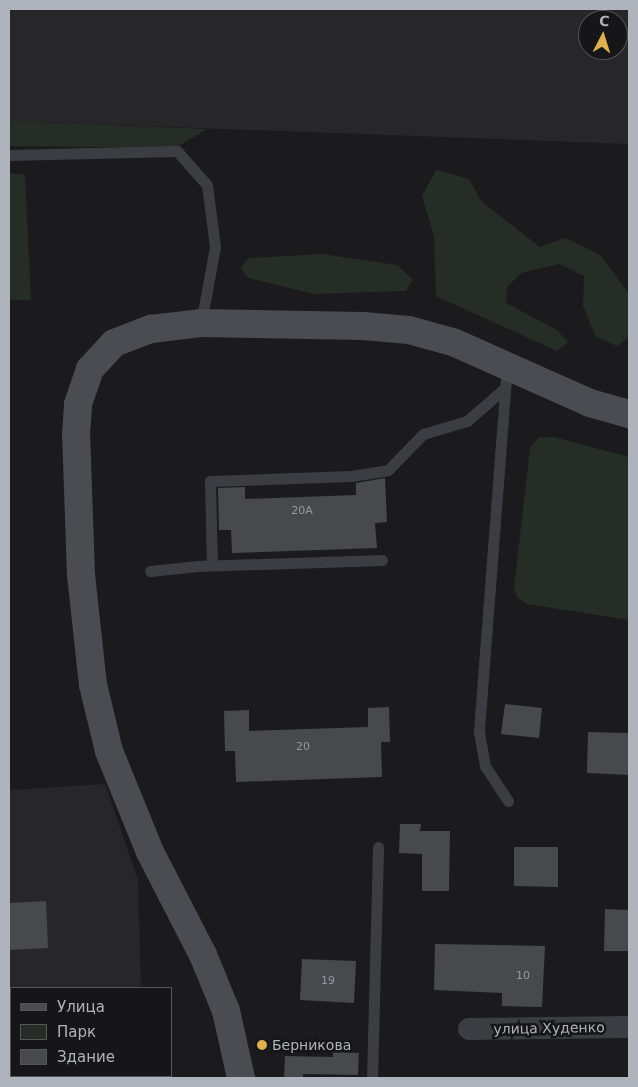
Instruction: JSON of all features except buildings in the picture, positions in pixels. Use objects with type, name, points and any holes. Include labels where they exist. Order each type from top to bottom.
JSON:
[{"type":"main road","points":[[241,1078],[226,1011],[203,955],[150,852],[109,751],[93,685],[81,575],[76,435],[78,404],[90,368],[114,343],[151,329],[201,322],[271,322],[409,330],[452,342],[506,376],[629,414]]},
{"type":"street","name":"улица Худенко","points":[[469,1029],[629,1027]]},
{"type":"lane","points":[[9,155],[177,151],[207,185],[215,247],[201,322]]},
{"type":"lane","points":[[212,566],[210,481],[351,476],[388,470],[423,434],[468,421],[506,376]]},
{"type":"lane","points":[[506,376],[479,732],[485,766],[508,801]]},
{"type":"lane","points":[[150,571],[212,566],[382,560]]},
{"type":"lane","points":[[372,1078],[378,847]]},
{"type":"shaded area","points":[[9,9],[629,9],[629,144],[9,121]]},
{"type":"shaded area","points":[[105,784],[138,880],[141,987],[10,987],[10,1077],[142,1078],[9,1078],[9,790]]},
{"type":"green space","points":[[9,121],[208,129],[175,148],[9,146]]},
{"type":"green space","points":[[436,170],[469,179],[482,202],[540,247],[565,238],[601,255],[628,293],[629,337],[617,346],[596,337],[583,306],[584,276],[559,264],[521,273],[507,287],[506,303],[557,330],[568,342],[557,351],[436,296],[434,236],[422,196]]},
{"type":"green space","points":[[9,173],[25,175],[31,300],[9,300]]},
{"type":"green space","points":[[322,254],[397,265],[413,280],[406,291],[314,294],[248,278],[241,267],[249,258]]},
{"type":"green space","points":[[539,437],[554,437],[629,457],[629,620],[527,604],[517,597],[514,588],[530,448]]},
{"type":"place","name":"Берникова","points":[[262,1045]]}]
